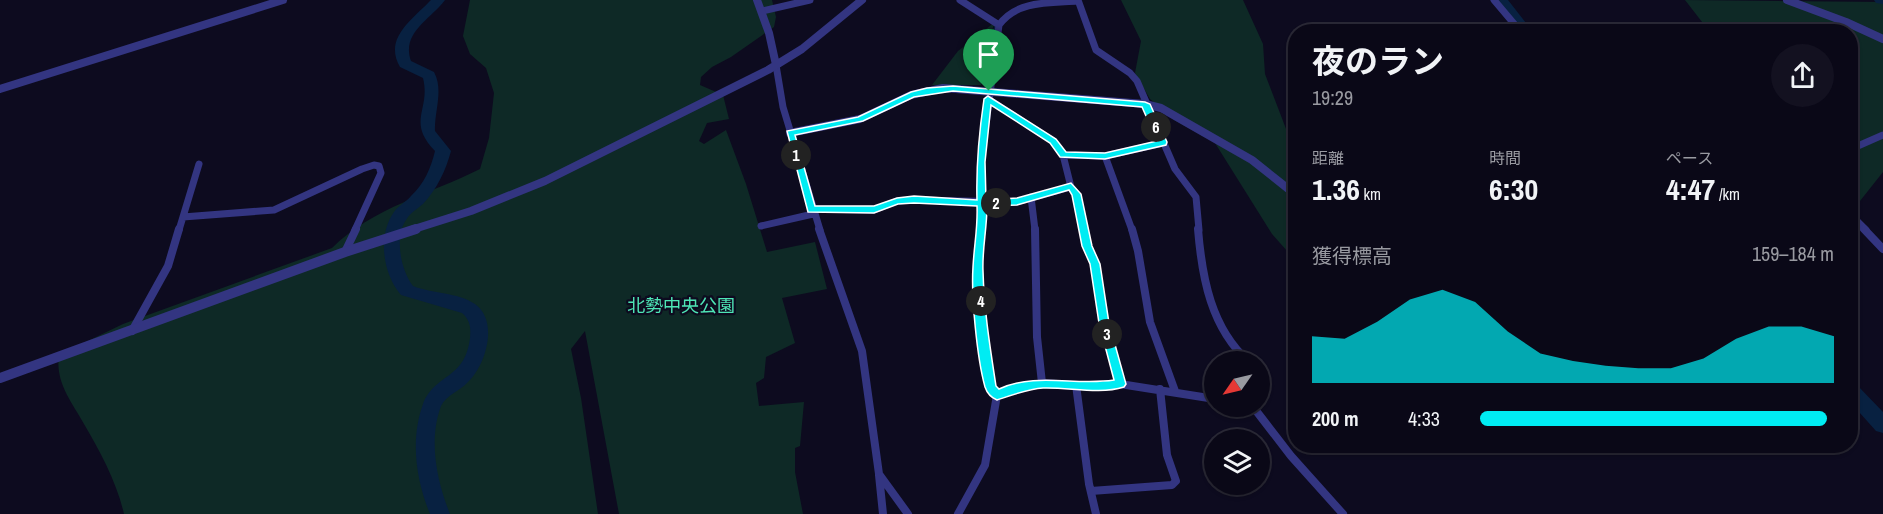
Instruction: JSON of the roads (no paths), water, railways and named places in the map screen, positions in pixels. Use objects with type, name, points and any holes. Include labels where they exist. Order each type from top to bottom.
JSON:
[{"type":"street","points":[[0,89],[283,0]]},
{"type":"street","points":[[757,0],[776,65],[790,133],[813,211],[862,351],[883,514]]},
{"type":"street","points":[[762,11],[810,0]]},
{"type":"street","points":[[0,373],[0,378],[345,252],[471,211],[545,181],[776,65],[802,49],[862,0]]},
{"type":"street","points":[[960,0],[999,25]]},
{"type":"street","points":[[1494,0],[1514,24]]},
{"type":"street","points":[[1787,0],[1850,24]]},
{"type":"street","points":[[958,514],[984,465],[997,395],[991,387],[981,325],[977,262],[982,228],[981,162],[999,25],[1002,17],[1022,6],[1078,1],[1096,50],[1130,73],[1137,81],[1175,169],[1196,197],[1201,263],[1212,309],[1236,351]]},
{"type":"street","points":[[1858,28],[1883,39]]},
{"type":"street","points":[[790,133],[860,119],[927,90],[953,88],[989,95],[1145,104],[1161,108],[1244,154],[1288,189]]},
{"type":"street","points":[[989,95],[1053,141],[1063,155],[1071,187],[1077,194],[1087,246],[1095,264],[1104,323],[1120,384]]},
{"type":"street","points":[[1858,146],[1883,135]]},
{"type":"street","points":[[1063,155],[1105,156],[1163,142]]},
{"type":"street","points":[[1105,156],[1138,251],[1150,322],[1175,391]]},
{"type":"street","points":[[132,331],[168,266],[199,164]]},
{"type":"street","points":[[183,217],[274,210],[287,206],[362,169],[374,165],[379,166],[381,173],[345,252]]},
{"type":"street","points":[[761,226],[813,211],[874,210],[897,201],[914,200],[1017,202],[1071,187]]},
{"type":"street","points":[[1031,197],[1037,230],[1035,296],[1038,365],[1042,383]]},
{"type":"street","points":[[1858,222],[1883,249]]},
{"type":"street","points":[[997,395],[1042,383],[1103,387],[1120,384],[1204,397]]},
{"type":"street","points":[[1076,385],[1096,514]]},
{"type":"street","points":[[1091,491],[1172,485],[1176,482],[1167,456],[1160,389]]},
{"type":"street","points":[[1261,417],[1288,452]]},
{"type":"street","points":[[1289,453],[1343,514]]},
{"type":"street","points":[[879,474],[908,514]]},
{"type":"waterway","points":[[438,0],[405,36],[401,54],[405,64],[429,75],[431,90],[428,131],[431,139],[443,151],[429,185],[395,224],[392,250],[401,283],[407,290],[468,308],[476,315],[479,326],[478,342],[471,364],[462,377],[437,396],[430,413],[426,445],[427,468],[431,491],[440,514]]},
{"type":"waterway","points":[[1501,0],[1520,24]]},
{"type":"waterway","points":[[986,86],[991,41],[996,26]]},
{"type":"waterway","points":[[1858,398],[1883,425]]},
{"type":"park label","name":"北勢中央公園","points":[[681,306]]}]
